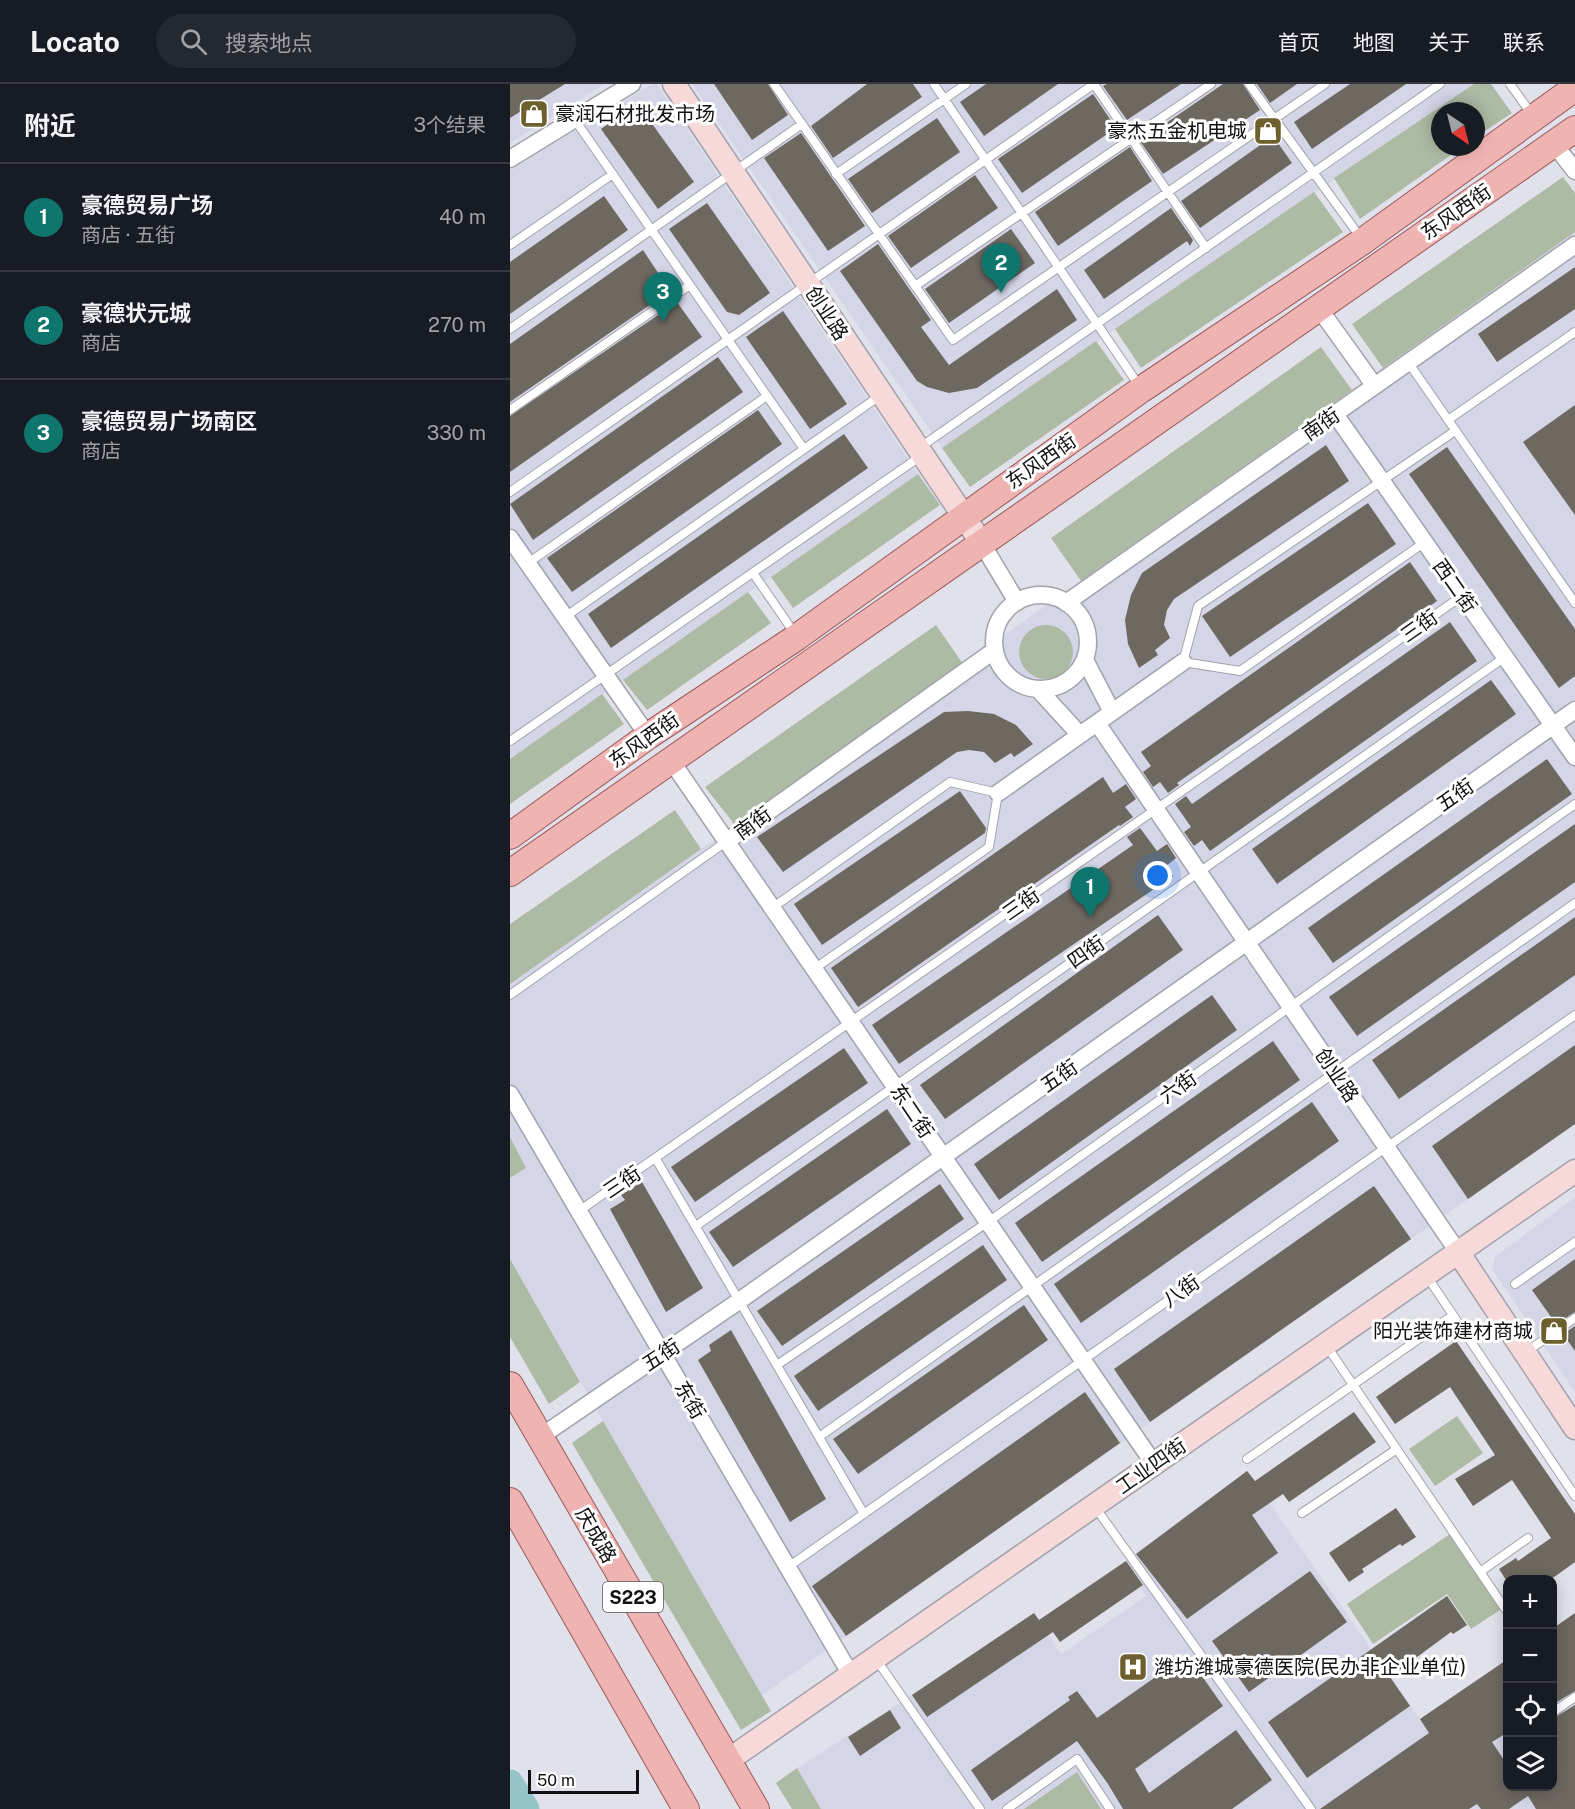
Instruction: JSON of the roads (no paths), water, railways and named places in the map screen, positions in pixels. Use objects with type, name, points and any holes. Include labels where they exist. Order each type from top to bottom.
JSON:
[{"type":"main road","name":"东风西街","points":[[510,837],[648,736],[797,637],[963,515],[1142,389],[1363,241],[1575,88]]},
{"type":"main road","name":"东风西街","points":[[510,873],[981,542],[1565,137]]},
{"type":"main road","name":"庆成路","points":[[510,1385],[756,1809]]},
{"type":"main road","name":"S223","points":[[510,1501],[686,1809]]},
{"type":"street","points":[[510,159],[632,84]]},
{"type":"street","name":"创业路","points":[[674,84],[981,542]]},
{"type":"street","points":[[1565,137],[1575,171]]},
{"type":"street","name":"南街","points":[[1066,603],[1575,244]]},
{"type":"street","points":[[1318,307],[1374,386]]},
{"type":"street","name":"西二街","points":[[1335,414],[1575,757]]},
{"type":"street","points":[[510,538],[648,736]]},
{"type":"street","points":[[981,542],[1017,602]]},
{"type":"street","points":[[1032,596],[1047,596],[1066,603],[1082,618],[1087,632],[1088,646],[1085,660],[1076,673],[1064,683],[1048,689],[1038,689],[1017,683],[1005,672],[995,650],[997,627],[1005,612],[1017,602],[1032,596]]},
{"type":"street","name":"南街","points":[[727,841],[995,650]]},
{"type":"street","points":[[1085,660],[1113,712]]},
{"type":"street","points":[[998,793],[1183,662]]},
{"type":"street","points":[[1038,689],[1080,735]]},
{"type":"street","name":"五街","points":[[540,1437],[740,1301],[1575,710]]},
{"type":"street","name":"创业路","points":[[1097,723],[1525,1353],[1565,1406],[1575,1428]]},
{"type":"street","name":"东二街","points":[[670,759],[1154,1464]]},
{"type":"street","name":"东街","points":[[510,1094],[852,1675]]},
{"type":"street","name":"工业四街","points":[[727,1761],[1575,1171]]},
{"type":"lane","points":[[774,84],[953,340],[1325,84]]},
{"type":"lane","points":[[934,84],[1142,389]]},
{"type":"lane","points":[[836,174],[966,84]]},
{"type":"lane","points":[[510,492],[1094,84],[1206,248]]},
{"type":"lane","points":[[915,286],[1211,84]]},
{"type":"lane","points":[[1249,84],[1363,241]]},
{"type":"lane","points":[[510,741],[753,573],[1096,324],[1440,84]]},
{"type":"lane","points":[[1510,84],[1535,119]]},
{"type":"lane","points":[[575,120],[804,449]]},
{"type":"lane","points":[[510,329],[802,124]]},
{"type":"lane","points":[[510,244],[613,174]]},
{"type":"lane","points":[[510,411],[690,285]]},
{"type":"lane","points":[[1448,420],[1575,332]]},
{"type":"lane","points":[[1407,362],[1575,603]]},
{"type":"lane","points":[[565,617],[881,394]]},
{"type":"lane","points":[[528,563],[767,396]]},
{"type":"lane","points":[[1425,542],[1240,671],[1183,662],[1198,606],[1455,430]]},
{"type":"lane","points":[[753,573],[797,637]]},
{"type":"lane","name":"三街","points":[[579,1211],[1462,596]]},
{"type":"lane","name":"四街","points":[[696,1226],[1505,657]]},
{"type":"lane","points":[[772,908],[950,782],[998,793],[989,847],[814,969]]},
{"type":"lane","name":"六街","points":[[777,1365],[988,1222],[1575,804]]},
{"type":"lane","name":"南街","points":[[510,995],[727,841]]},
{"type":"lane","points":[[819,1437],[1575,903]]},
{"type":"lane","name":"八街","points":[[788,1567],[1575,1015]]},
{"type":"lane","points":[[656,1159],[864,1514]]},
{"type":"lane","points":[[1515,1284],[1575,1242]]},
{"type":"lane","points":[[1426,1275],[1575,1496]]},
{"type":"lane","points":[[1247,1459],[1453,1315]]},
{"type":"lane","points":[[1525,1353],[1575,1318]]},
{"type":"lane","points":[[1326,1344],[1503,1606]]},
{"type":"lane","points":[[1302,1513],[1397,1449]]},
{"type":"lane","points":[[1094,1506],[1311,1809]]},
{"type":"lane","points":[[1480,1572],[1528,1538]]},
{"type":"lane","points":[[875,1658],[980,1809]]},
{"type":"lane","points":[[1557,1710],[1575,1697]]},
{"type":"lane","points":[[1007,1809],[1077,1759],[1110,1809]]},
{"type":"waterway","points":[[510,1783],[526,1809]]},
{"type":"place","name":"豪润石材批发市场","points":[[534,114]]},
{"type":"place","name":"豪杰五金机电城","points":[[1268,131]]},
{"type":"place","name":"豪德状元城","points":[[1001,293]]},
{"type":"place","name":"豪德贸易广场南区","points":[[663,322]]},
{"type":"place","name":"豪德贸易广场","points":[[1090,917]]},
{"type":"place","name":"阳光装饰建材商城","points":[[1554,1331]]},
{"type":"place","name":"潍坊潍城豪德医院(民办非企业单位)","points":[[1133,1667]]}]
